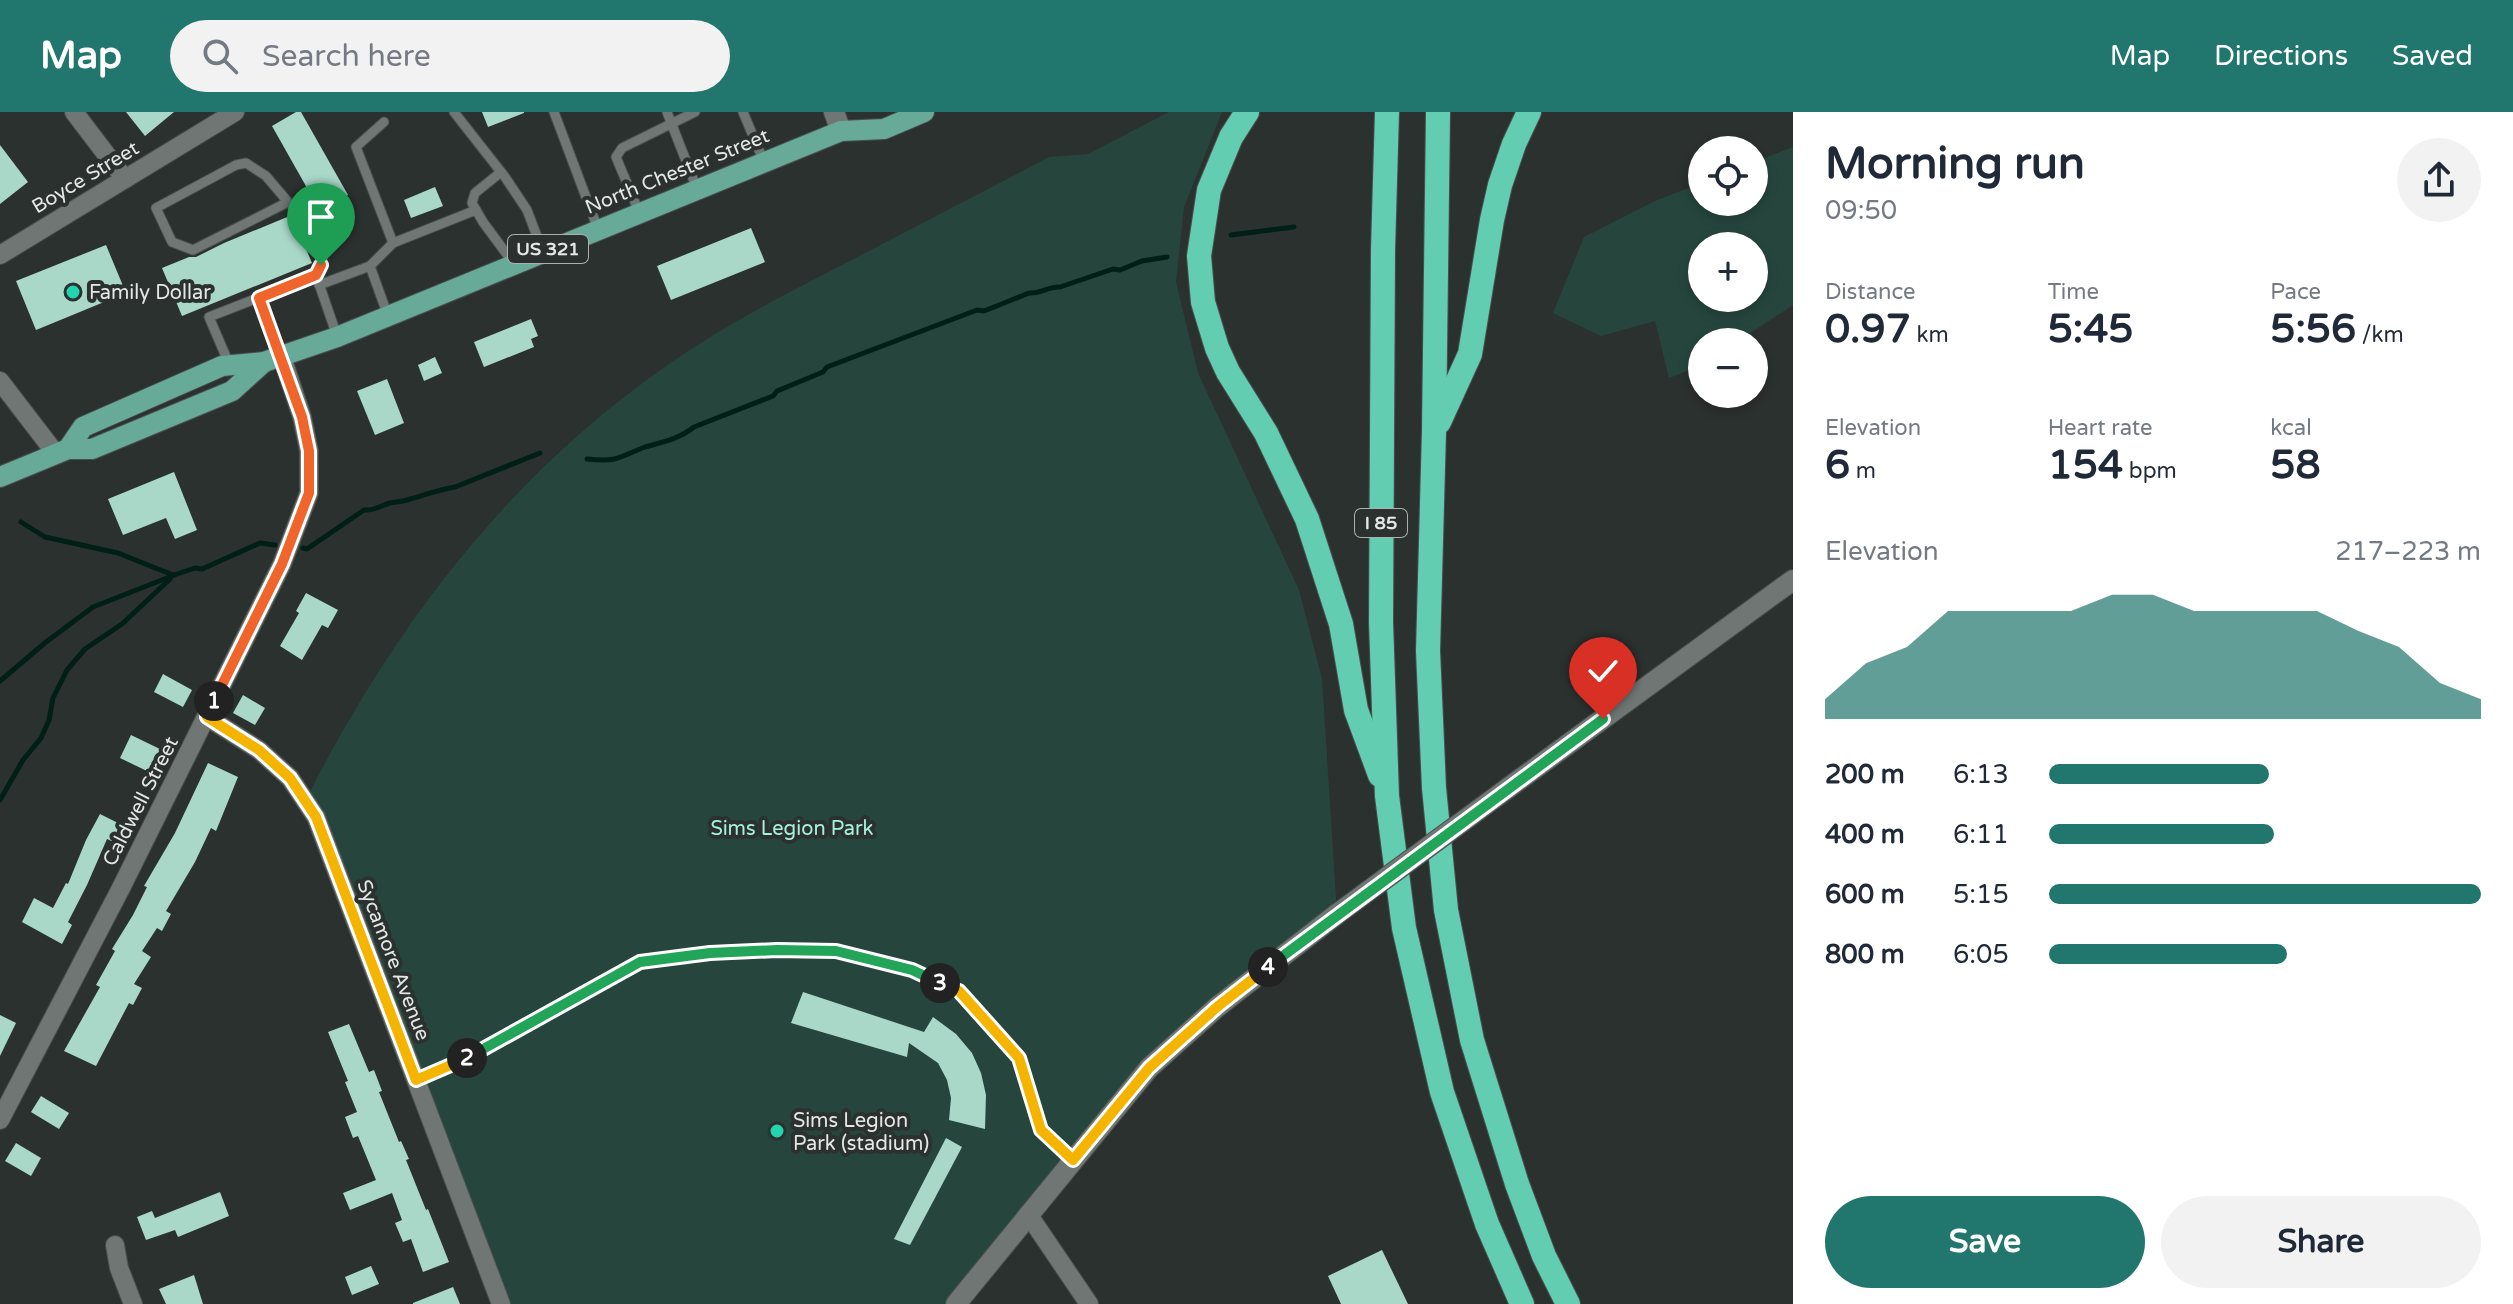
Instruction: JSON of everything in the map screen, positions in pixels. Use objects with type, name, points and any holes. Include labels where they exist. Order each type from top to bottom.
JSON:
[{"type":"highway","points":[[1247,112],[1225,149],[1209,190],[1199,256],[1203,302],[1217,348],[1277,453],[1307,519],[1341,624],[1356,710],[1387,796]]},
{"type":"highway","name":"I 85","points":[[1387,112],[1381,622],[1387,796],[1404,928],[1442,1092],[1487,1224],[1522,1304]]},
{"type":"highway","name":"I 85","points":[[1438,112],[1428,651],[1434,788],[1446,910],[1476,1055],[1517,1184],[1544,1256],[1568,1304]]},
{"type":"highway","points":[[1434,431],[1470,354],[1496,203],[1507,164],[1529,112]]},
{"type":"main road","name":"North Chester Street","points":[[62,451],[83,427],[222,366],[273,360],[337,337],[764,162],[859,112]]},
{"type":"main road","name":"North Chester Street","points":[[837,121],[884,129],[924,112]]},
{"type":"main road","name":"North Chester Street","points":[[0,477],[62,451],[92,449],[232,391],[273,360]]},
{"type":"main road","points":[[956,1304],[1149,1068],[1217,1007],[1337,914],[1793,580]]},
{"type":"street","points":[[74,112],[125,179]]},
{"type":"street","name":"Boyce Street","points":[[0,255],[235,112]]},
{"type":"street","name":"Caldwell Street","points":[[2,1111],[121,888],[207,717],[282,564],[309,493],[309,451],[302,417],[273,360]]},
{"type":"street","points":[[0,381],[62,451]]},
{"type":"street","name":"Sycamore Avenue","points":[[207,717],[259,750],[290,778],[316,817],[501,1304]]},
{"type":"street","points":[[1028,1214],[1089,1304]]},
{"type":"street","points":[[115,1245],[119,1268],[133,1304]]},
{"type":"lane","points":[[454,112],[527,210],[543,252]]},
{"type":"lane","points":[[554,112],[598,229]]},
{"type":"lane","points":[[639,212],[616,157],[618,153],[669,117],[695,112]]},
{"type":"lane","points":[[743,112],[764,162]]},
{"type":"lane","points":[[669,117],[697,189]]},
{"type":"lane","points":[[384,122],[356,147],[393,243]]},
{"type":"lane","points":[[288,202],[193,250],[172,242],[156,208],[236,165],[246,163],[266,176],[288,202],[309,218],[323,253],[318,280],[337,337]]},
{"type":"lane","points":[[501,172],[472,197],[472,203],[514,264]]},
{"type":"lane","points":[[230,366],[209,317],[259,298],[370,266],[393,243],[476,210]]},
{"type":"lane","points":[[370,266],[388,316]]},
{"type":"lane","points":[[259,298],[273,360]]},
{"type":"lane","points":[[416,1080],[478,1053],[640,962],[710,953],[836,951],[912,970],[959,991],[1019,1058],[1041,1130],[1073,1160]]},
{"type":"green space","name":"Sims Legion Park","points":[[1169,112],[1222,112],[1184,207],[1176,282],[1198,373],[1299,590],[1322,679],[1337,914],[1149,1068],[956,1304],[501,1304],[305,801],[339,737],[416,617],[458,561],[504,508],[608,410],[666,366],[776,300],[1049,157],[1088,154]]},
{"type":"green space","points":[[1793,147],[1793,305],[1758,328],[1688,328],[1688,371],[1669,378],[1655,321],[1601,336],[1553,313],[1584,237],[1657,200],[1688,188],[1688,216],[1768,216],[1768,157]]},
{"type":"building","points":[[126,112],[174,112],[145,136]]},
{"type":"building","points":[[301,112],[348,195],[320,211],[272,126]]},
{"type":"building","points":[[482,112],[524,112],[524,113],[488,127]]},
{"type":"building","points":[[0,145],[28,182],[0,204]]},
{"type":"building","points":[[435,187],[443,206],[411,218],[404,200]]},
{"type":"building","points":[[292,215],[312,263],[182,316],[162,268],[196,257]]},
{"type":"building","points":[[751,228],[765,262],[671,300],[657,266]]},
{"type":"building","points":[[106,245],[126,293],[36,330],[16,281]]},
{"type":"building","points":[[531,319],[538,336],[531,339],[534,347],[484,367],[474,342]]},
{"type":"building","points":[[435,357],[442,373],[424,381],[418,365]]},
{"type":"building","points":[[387,379],[404,423],[375,435],[357,391]]},
{"type":"building","points":[[174,472],[197,530],[175,539],[166,518],[123,535],[108,499]]},
{"type":"building","points":[[306,593],[338,610],[328,628],[322,625],[302,660],[280,646],[299,613],[296,611]]},
{"type":"building","points":[[163,674],[192,690],[183,707],[154,692]]},
{"type":"building","points":[[243,695],[265,708],[255,725],[233,713]]},
{"type":"building","points":[[131,735],[162,750],[151,773],[120,758]]},
{"type":"building","points":[[208,763],[238,777],[216,831],[211,828],[166,911],[171,914],[162,931],[157,928],[142,951],[151,957],[134,984],[142,988],[133,1005],[129,1003],[96,1066],[64,1051],[100,987],[96,985],[115,951],[112,949],[133,915],[147,887],[144,886],[175,833]]},
{"type":"building","points":[[100,814],[124,826],[116,843],[107,839],[68,922],[72,925],[62,944],[22,922],[34,898],[53,908],[68,884]]},
{"type":"building","points":[[803,992],[924,1032],[933,1017],[956,1034],[972,1053],[981,1073],[986,1095],[985,1129],[949,1120],[951,1098],[947,1080],[938,1063],[909,1043],[907,1057],[791,1023]]},
{"type":"building","points":[[0,1015],[16,1023],[0,1056]]},
{"type":"building","points":[[349,1024],[369,1072],[374,1070],[382,1091],[379,1092],[449,1262],[423,1272],[411,1239],[403,1242],[395,1223],[402,1220],[392,1193],[350,1210],[343,1193],[376,1180],[358,1136],[353,1138],[345,1117],[357,1112],[328,1032]]},
{"type":"building","points":[[41,1096],[69,1113],[59,1129],[31,1112]]},
{"type":"building","points":[[946,1138],[962,1147],[910,1245],[894,1239]]},
{"type":"building","points":[[16,1143],[41,1158],[31,1176],[5,1161]]},
{"type":"building","points":[[220,1192],[229,1216],[178,1237],[175,1230],[146,1240],[137,1217],[152,1211],[155,1218]]},
{"type":"building","points":[[1382,1250],[1408,1304],[1341,1304],[1328,1276]]},
{"type":"building","points":[[371,1266],[379,1284],[352,1295],[345,1277]]},
{"type":"building","points":[[194,1275],[203,1304],[166,1304],[159,1289]]},
{"type":"building","points":[[453,1287],[460,1304],[413,1304],[413,1303]]},
{"type":"waterway","points":[[1231,235],[1294,227]]},
{"type":"waterway","points":[[587,459],[614,459],[671,440],[694,427],[773,396],[777,391],[823,372],[827,367],[977,310],[984,311],[1029,293],[1060,287],[1113,269],[1120,270],[1142,261],[1167,257]]},
{"type":"waterway","points":[[303,548],[307,549],[364,510],[455,487],[540,453]]},
{"type":"waterway","points":[[21,522],[45,537],[118,553],[173,575]]},
{"type":"waterway","points":[[0,681],[93,607],[177,574],[202,569],[260,543],[275,545]]},
{"type":"waterway","points":[[0,800],[23,760],[41,738],[49,720],[53,698],[67,670],[85,649],[122,624],[170,579]]},
{"type":"place","name":"Family Dollar","points":[[73,292]]},
{"type":"place","name":"Sims Legion Park (stadium)","points":[[777,1131]]},
{"type":"route","points":[[321,265],[316,275],[259,298],[302,417],[309,451],[309,493],[282,564],[207,717],[259,750],[290,778],[316,817],[416,1080],[478,1053],[594,985],[640,962],[710,953],[836,951],[912,970],[959,991],[1019,1058],[1041,1130],[1073,1160],[1149,1068],[1217,1007],[1337,914],[1603,719]]}]
